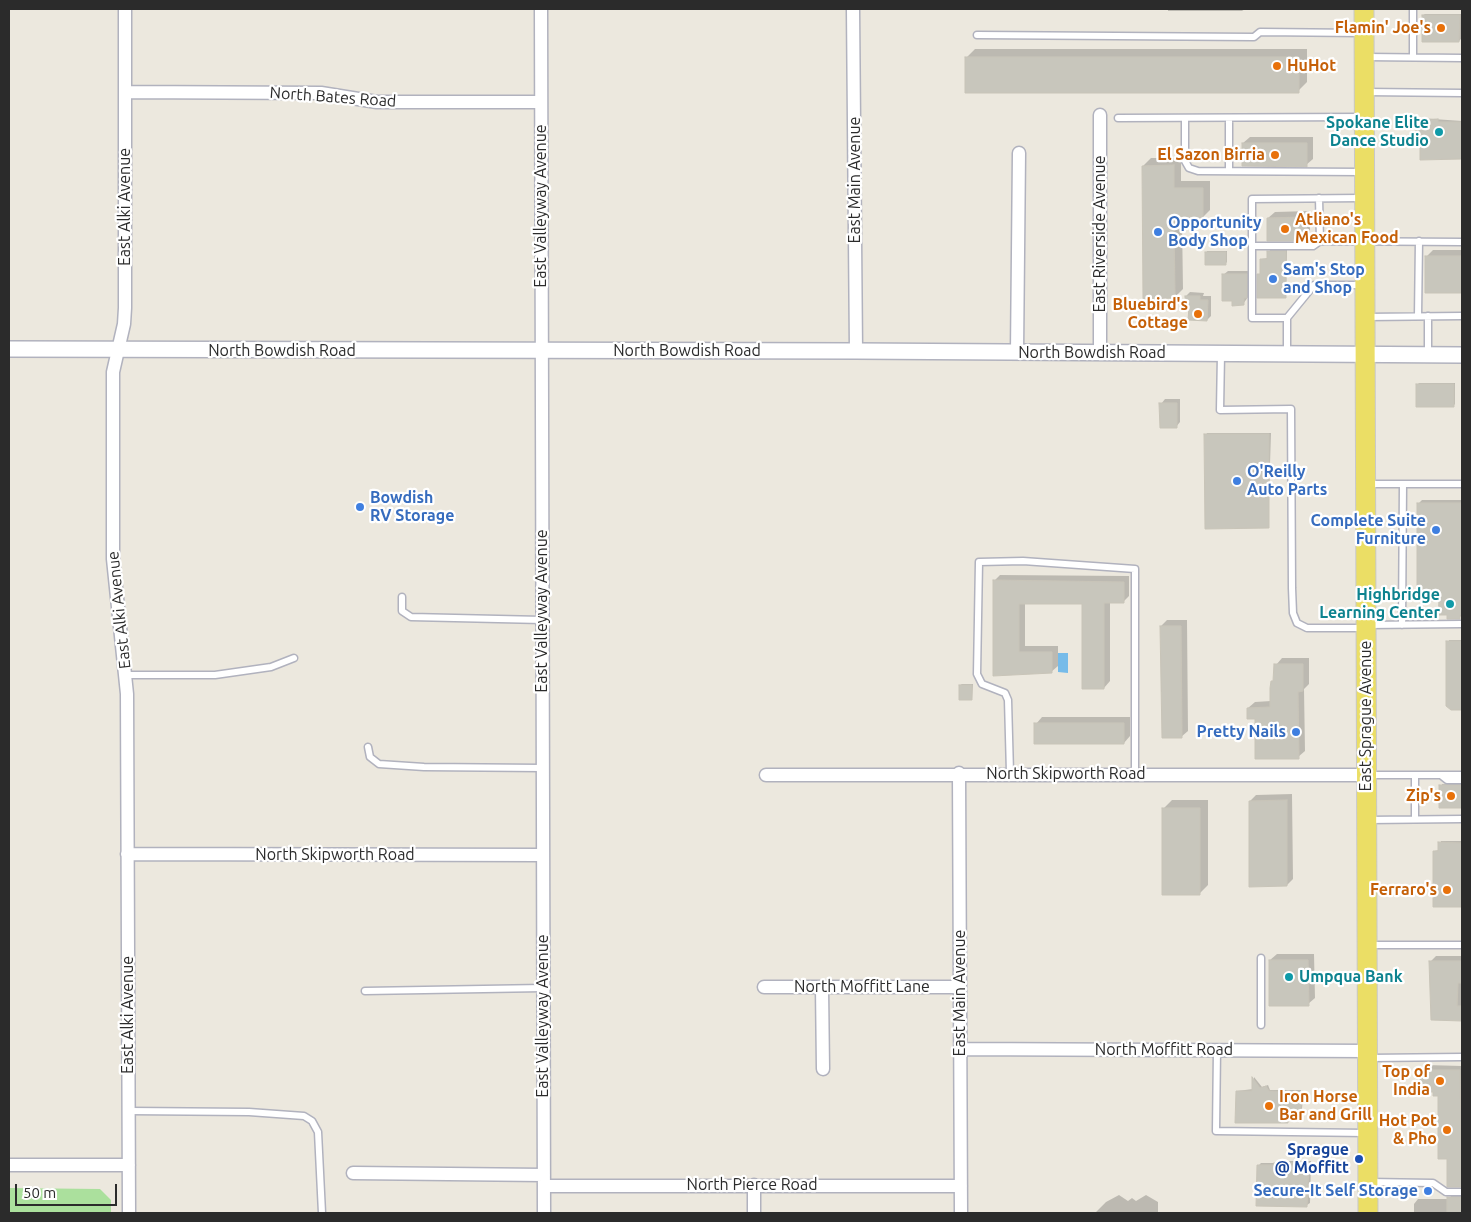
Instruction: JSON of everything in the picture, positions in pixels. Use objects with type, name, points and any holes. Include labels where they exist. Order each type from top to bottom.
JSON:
[{"type":"main road","name":"East Sprague Avenue","points":[[1364,9],[1363,198],[1368,1213]]},
{"type":"street","name":"East Alki Avenue","points":[[125,9],[126,308],[113,372],[113,559],[126,675],[130,1213]]},
{"type":"street","name":"East Valleyway Avenue","points":[[541,9],[544,1213]]},
{"type":"street","name":"East Main Avenue","points":[[854,9],[856,351]]},
{"type":"street","name":"North Bates Road","points":[[125,92],[321,93],[377,102],[541,102]]},
{"type":"street","name":"East Riverside Avenue","points":[[1100,115],[1100,353]]},
{"type":"street","points":[[1017,352],[1019,152]]},
{"type":"street","name":"North Bowdish Road","points":[[9,350],[856,351],[1462,355]]},
{"type":"street","name":"East Main Avenue","points":[[959,773],[961,1213]]},
{"type":"street","name":"North Skipworth Road","points":[[766,775],[1010,773],[1366,775]]},
{"type":"street","name":"North Skipworth Road","points":[[127,854],[542,855]]},
{"type":"street","name":"North Moffitt Lane","points":[[764,987],[960,987]]},
{"type":"street","points":[[822,988],[823,1069]]},
{"type":"street","name":"North Moffitt Road","points":[[960,1048],[1217,1050],[1368,1055]]},
{"type":"street","points":[[9,1165],[129,1165]]},
{"type":"street","name":"North Pierce Road","points":[[353,1173],[754,1185],[961,1186]]},
{"type":"street","points":[[754,1185],[754,1213]]},
{"type":"lane","points":[[1412,9],[1413,57]]},
{"type":"lane","points":[[977,34],[1254,37],[1260,32],[1364,33]]},
{"type":"lane","points":[[1364,57],[1462,58]]},
{"type":"lane","points":[[1364,92],[1462,93]]},
{"type":"lane","points":[[1118,118],[1364,117]]},
{"type":"lane","points":[[1185,118],[1185,161],[1190,168],[1198,171],[1364,172]]},
{"type":"lane","points":[[1229,118],[1229,171]]},
{"type":"lane","points":[[1319,198],[1320,241]]},
{"type":"lane","points":[[1287,318],[1252,318],[1252,199],[1363,198]]},
{"type":"lane","points":[[1252,246],[1313,246],[1320,241],[1462,242]]},
{"type":"lane","points":[[1418,316],[1419,241]]},
{"type":"lane","points":[[1288,355],[1287,318],[1314,285],[1364,285]]},
{"type":"lane","points":[[1364,316],[1462,316]]},
{"type":"lane","points":[[1428,316],[1428,355]]},
{"type":"lane","points":[[1221,354],[1220,410],[1291,409],[1292,588],[1293,614],[1297,623],[1307,628],[1461,624]]},
{"type":"lane","points":[[1365,484],[1462,484]]},
{"type":"lane","points":[[1402,625],[1403,484]]},
{"type":"lane","points":[[1010,773],[1008,700],[1005,693],[982,684],[977,674],[979,562],[1023,560],[1135,569],[1135,774]]},
{"type":"lane","points":[[402,597],[402,610],[411,618],[542,620]]},
{"type":"lane","points":[[126,675],[214,675],[271,666],[294,658]]},
{"type":"lane","points":[[368,747],[370,758],[379,764],[424,767],[542,768]]},
{"type":"lane","points":[[1366,775],[1462,775]]},
{"type":"lane","points":[[1415,775],[1415,819]]},
{"type":"lane","points":[[1442,776],[1447,780],[1462,780]]},
{"type":"lane","points":[[1442,819],[1451,815],[1462,815]]},
{"type":"lane","points":[[1366,820],[1462,819]]},
{"type":"lane","points":[[1367,945],[1462,945]]},
{"type":"lane","points":[[1261,958],[1261,1025]]},
{"type":"lane","points":[[365,991],[543,988]]},
{"type":"lane","points":[[1217,1050],[1216,1131],[1368,1133]]},
{"type":"lane","points":[[1368,1055],[1462,1056]]},
{"type":"lane","points":[[129,1110],[249,1112],[304,1116],[312,1121],[318,1132],[322,1213]]},
{"type":"lane","points":[[1367,1182],[1433,1183],[1446,1192],[1462,1192]]},
{"type":"green space","points":[[9,1188],[100,1189],[111,1200],[111,1213],[9,1213]]},
{"type":"water","points":[[1058,653],[1068,653],[1068,673],[1058,672]]},
{"type":"building","name":"Flamin' Joe's","points":[[1422,15],[1460,15],[1459,42],[1422,42]]},
{"type":"building","points":[[965,57],[1299,57],[1299,93],[965,93]]},
{"type":"building","name":"Spokane Elite Dance Studio","points":[[1438,119],[1438,122],[1462,122],[1462,159],[1420,160],[1420,141],[1416,141],[1416,120]]},
{"type":"building","name":"El Sazon Birria","points":[[1242,143],[1307,143],[1307,167],[1242,166]]},
{"type":"building","name":"Opportunity Body Shop","points":[[1174,165],[1174,188],[1203,188],[1203,219],[1174,222],[1175,298],[1143,299],[1142,166]]},
{"type":"building","name":"Atliano's Mexican Food","points":[[1304,217],[1304,241],[1267,241],[1267,218]]},
{"type":"building","name":"Sam's Stop and Shop","points":[[1267,251],[1286,251],[1286,298],[1257,298],[1257,274],[1260,274],[1260,259],[1267,259]]},
{"type":"building","points":[[1205,252],[1226,252],[1226,265],[1205,265]]},
{"type":"building","points":[[1425,256],[1462,256],[1462,293],[1425,293]]},
{"type":"building","points":[[1222,274],[1247,274],[1247,298],[1244,298],[1244,305],[1232,306],[1232,301],[1222,301]]},
{"type":"building","name":"Bluebird's Cottage","points":[[1185,296],[1200,296],[1200,300],[1208,300],[1207,321],[1188,320],[1189,307],[1185,307]]},
{"type":"building","points":[[1416,384],[1454,384],[1454,407],[1416,407]]},
{"type":"building","points":[[1159,403],[1177,403],[1177,428],[1160,428]]},
{"type":"building","name":"O'Reilly Auto Parts","points":[[1204,434],[1269,434],[1269,528],[1205,529]]},
{"type":"building","points":[[1417,503],[1462,503],[1462,615],[1460,615],[1460,619],[1447,619],[1447,615],[1438,615],[1439,601],[1417,601]]},
{"type":"building","points":[[993,580],[1124,582],[1124,603],[1104,603],[1104,689],[1082,689],[1082,604],[1019,604],[1019,652],[1052,652],[1052,673],[993,676]]},
{"type":"building","points":[[1160,626],[1181,626],[1182,738],[1162,738]]},
{"type":"building","points":[[1446,641],[1462,641],[1462,710],[1451,710],[1446,706]]},
{"type":"building","points":[[1274,664],[1303,664],[1303,691],[1298,692],[1299,759],[1255,759],[1255,719],[1247,719],[1247,708],[1270,707],[1270,688],[1271,681],[1273,681]]},
{"type":"building","points":[[959,685],[972,685],[972,700],[959,700]]},
{"type":"building","points":[[1034,723],[1124,723],[1124,744],[1034,744]]},
{"type":"building","name":"Zip's","points":[[1439,785],[1462,785],[1462,808],[1439,808]]},
{"type":"building","points":[[1287,800],[1287,886],[1249,887],[1249,801]]},
{"type":"building","points":[[1162,808],[1200,808],[1200,895],[1162,895]]},
{"type":"building","name":"Ferraro's","points":[[1438,842],[1462,843],[1462,907],[1433,907],[1433,851],[1438,851]]},
{"type":"building","name":"Umpqua Bank","points":[[1269,960],[1308,960],[1309,1006],[1269,1006]]},
{"type":"building","points":[[1429,961],[1462,961],[1462,983],[1458,983],[1457,1006],[1462,1006],[1462,1021],[1431,1020]]},
{"type":"building","points":[[1420,1070],[1460,1070],[1462,1187],[1447,1187],[1447,1159],[1438,1159],[1438,1096],[1433,1096],[1433,1092],[1420,1092]]},
{"type":"building","name":"Iron Horse Bar and Grill","points":[[1252,1077],[1260,1088],[1266,1086],[1269,1091],[1299,1092],[1299,1100],[1302,1100],[1299,1120],[1288,1120],[1288,1123],[1235,1123],[1236,1091],[1252,1091]]},
{"type":"building","points":[[1274,1163],[1309,1163],[1307,1207],[1256,1206],[1257,1165],[1274,1165]]},
{"type":"building","points":[[1447,1197],[1462,1197],[1462,1213],[1447,1213]]},
{"type":"place","name":"Flamin' Joe's","points":[[1441,28]]},
{"type":"place","name":"HuHot","points":[[1277,66]]},
{"type":"place","name":"Spokane Elite Dance Studio","points":[[1439,132]]},
{"type":"place","name":"El Sazon Birria","points":[[1275,155]]},
{"type":"place","name":"Atliano's Mexican Food","points":[[1285,229]]},
{"type":"place","name":"Opportunity Body Shop","points":[[1158,232]]},
{"type":"place","name":"Sam's Stop and Shop","points":[[1273,279]]},
{"type":"place","name":"Bluebird's Cottage","points":[[1198,314]]},
{"type":"place","name":"O'Reilly Auto Parts","points":[[1237,481]]},
{"type":"place","name":"Bowdish RV Storage","points":[[360,507]]},
{"type":"place","name":"Complete Suite Furniture","points":[[1436,530]]},
{"type":"place","name":"Highbridge Learning Center","points":[[1450,604]]},
{"type":"place","name":"Pretty Nails","points":[[1296,732]]},
{"type":"place","name":"Zip's","points":[[1451,796]]},
{"type":"place","name":"Ferraro's","points":[[1447,890]]},
{"type":"place","name":"Umpqua Bank","points":[[1289,977]]},
{"type":"place","name":"Top of India","points":[[1440,1081]]},
{"type":"place","name":"Iron Horse Bar and Grill","points":[[1269,1106]]},
{"type":"place","name":"Hot Pot & Pho","points":[[1447,1130]]},
{"type":"place","name":"Sprague @ Moffitt","points":[[1359,1159]]},
{"type":"place","name":"Secure-It Self Storage","points":[[1428,1191]]}]
